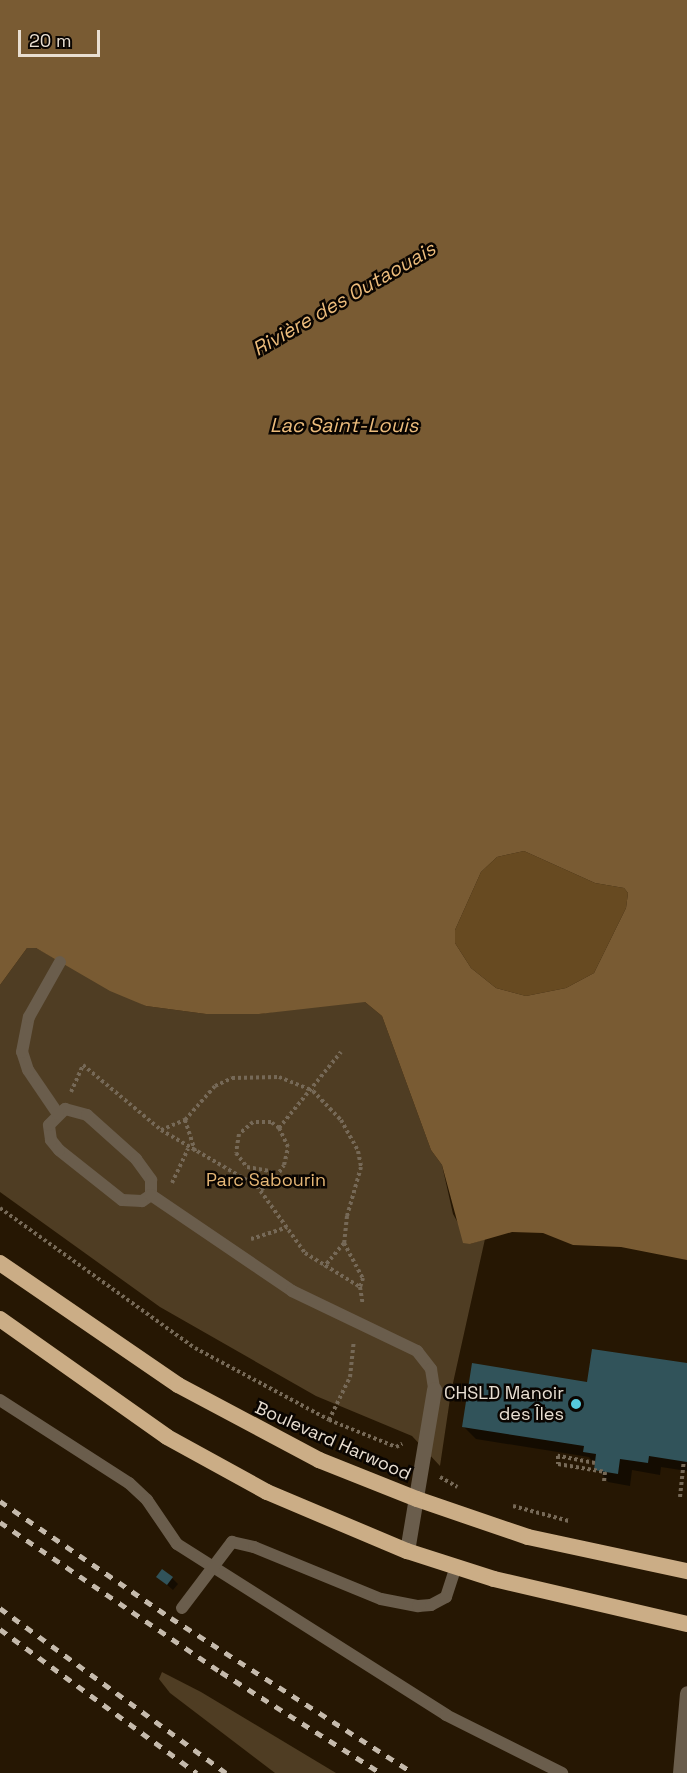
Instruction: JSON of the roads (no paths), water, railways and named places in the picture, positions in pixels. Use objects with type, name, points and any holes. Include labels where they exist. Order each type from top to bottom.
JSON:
[{"type":"highway","name":"Boulevard Harwood","points":[[0,1263],[102,1336],[230,1416],[328,1464],[417,1499],[528,1537],[687,1571]]},
{"type":"highway","points":[[0,1319],[124,1408],[208,1462],[267,1492],[407,1551],[456,1567],[546,1593],[687,1624]]},
{"type":"street","points":[[407,1551],[435,1389]]},
{"type":"street","points":[[680,1773],[687,1694]]},
{"type":"lane","points":[[58,1114],[27,1070],[22,1052],[29,1017],[60,962]]},
{"type":"lane","points":[[151,1195],[142,1202],[122,1200],[76,1166],[59,1150],[49,1133],[49,1125],[58,1114],[76,1109],[87,1115],[146,1169],[151,1195],[292,1291],[417,1351],[431,1369],[435,1389]]},
{"type":"lane","points":[[0,1400],[129,1483],[147,1500],[169,1537],[210,1566],[446,1714],[562,1773]]},
{"type":"lane","points":[[182,1608],[227,1544],[238,1541],[381,1599],[418,1606],[440,1602],[446,1597],[456,1567]]},
{"type":"water","name":"Lac Saint-Louis","points":[[0,0],[687,0],[687,1260],[621,1247],[573,1245],[543,1233],[512,1232],[470,1244],[463,1243],[442,1165],[431,1150],[382,1016],[365,1002],[259,1014],[206,1014],[146,1006],[110,991],[36,948],[27,948],[0,985]],"holes":[[[524,851],[595,883],[624,888],[628,893],[626,908],[594,973],[566,988],[526,996],[496,988],[471,968],[455,943],[455,930],[481,872],[497,857]]]},
{"type":"railway","points":[[0,1501],[171,1618],[413,1773]]},
{"type":"railway","points":[[0,1522],[221,1672],[381,1773]]},
{"type":"railway","points":[[0,1608],[226,1773]]},
{"type":"railway","points":[[0,1629],[197,1773]]},
{"type":"place","name":"CHSLD Manoir des Îles","points":[[576,1404]]},
{"type":"water label","name":"Rivière des Outaouais","points":[[344,299]]},
{"type":"park label","name":"Parc Sabourin","points":[[266,1180]]}]
